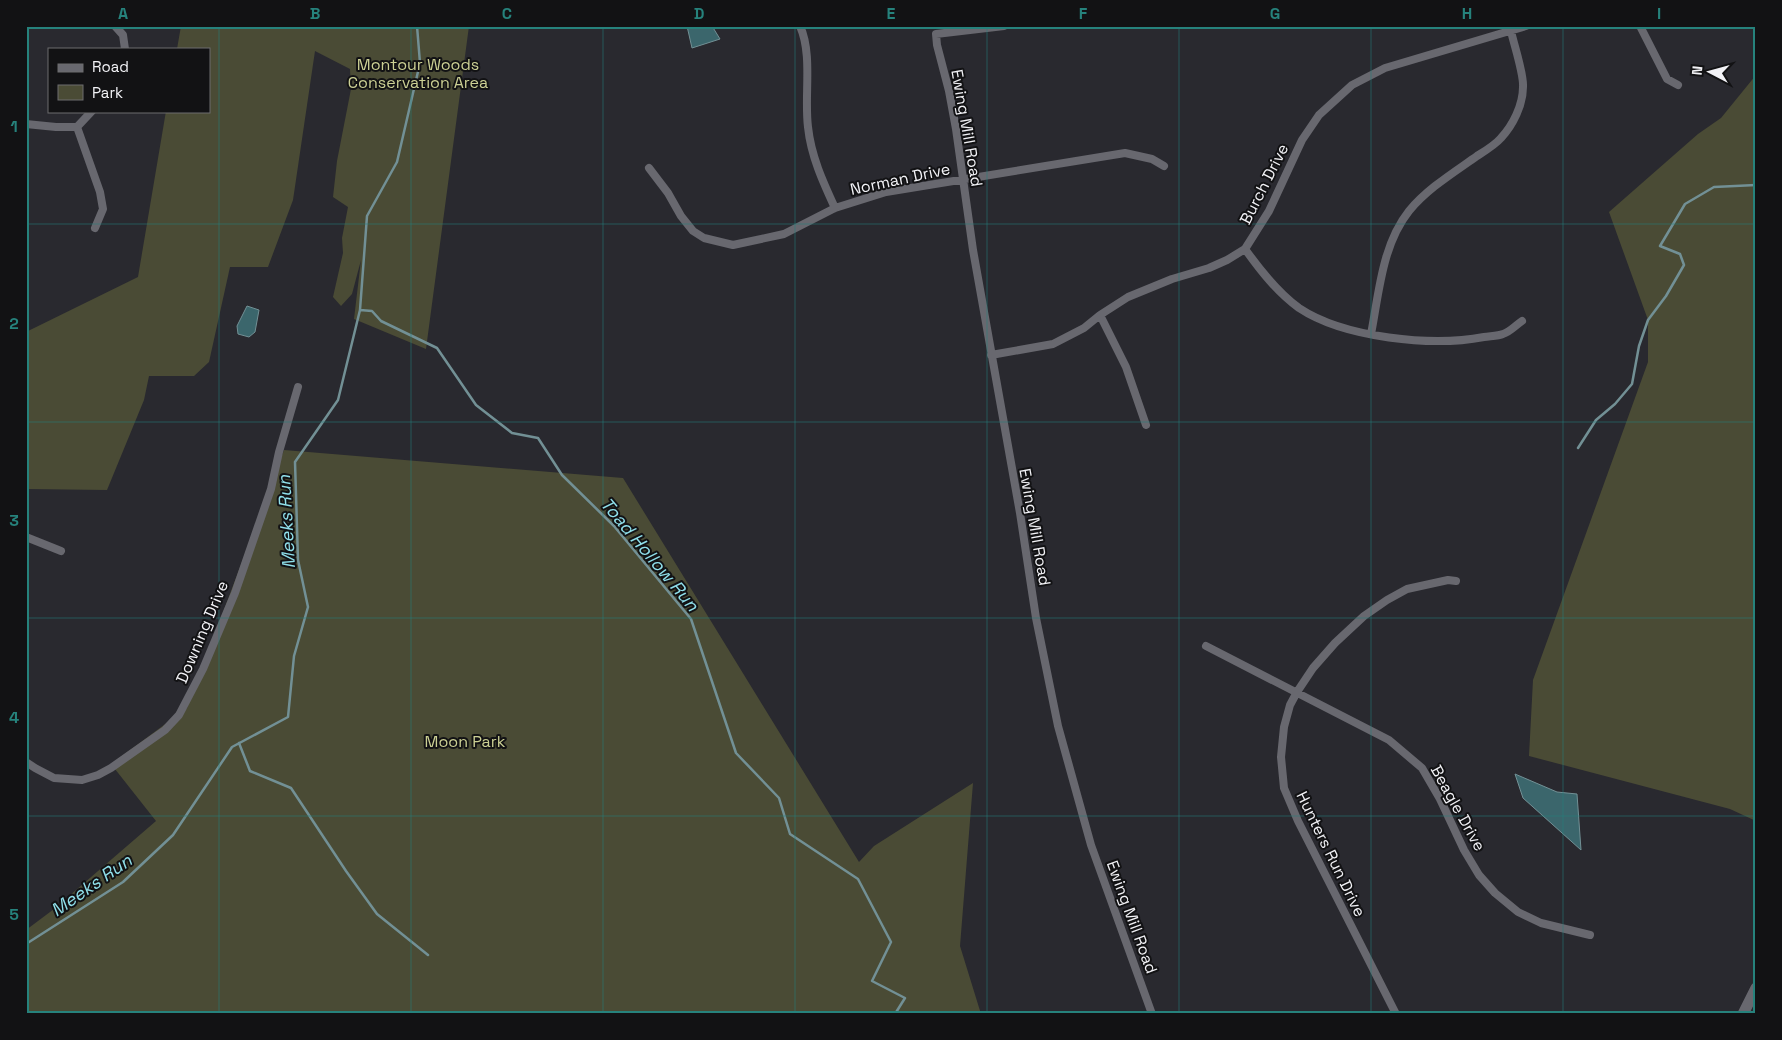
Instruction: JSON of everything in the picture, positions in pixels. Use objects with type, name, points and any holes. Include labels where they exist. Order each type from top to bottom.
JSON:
[{"type":"main road","points":[[1744,1014],[1756,988]]},
{"type":"street","points":[[115,26],[123,35],[125,48]]},
{"type":"street","points":[[800,26],[806,50],[808,127],[817,168],[835,208]]},
{"type":"street","name":"Ewing Mill Road","points":[[1004,26],[936,34],[937,45],[949,91],[956,129],[973,250],[991,356],[1020,513],[1036,618],[1058,726],[1090,845],[1152,1014]]},
{"type":"street","name":"Burch Drive","points":[[991,356],[1053,344],[1084,328],[1128,297],[1172,279],[1228,260],[1245,249],[1269,211],[1302,140],[1319,115],[1352,85],[1385,68],[1526,26]]},
{"type":"street","points":[[1640,26],[1667,79],[1678,85]]},
{"type":"street","points":[[1371,334],[1382,275],[1392,241],[1409,212],[1428,192],[1449,175],[1500,139],[1513,122],[1520,106],[1524,86],[1511,31]]},
{"type":"street","points":[[26,124],[78,127],[91,112]]},
{"type":"street","points":[[78,127],[100,192],[102,209],[95,228]]},
{"type":"street","name":"Norman Drive","points":[[650,168],[668,193],[681,216],[693,230],[704,238],[733,245],[759,241],[784,234],[835,208],[886,192],[1125,153],[1152,159],[1164,166]]},
{"type":"street","points":[[1245,249],[1266,278],[1298,307],[1322,320],[1343,328],[1393,337],[1451,341],[1503,334],[1522,322]]},
{"type":"street","points":[[1100,316],[1126,367],[1146,425]]},
{"type":"street","name":"Downing Drive","points":[[26,762],[54,778],[82,780],[98,775],[110,768],[165,730],[179,715],[203,669],[235,593],[270,489],[298,387]]},
{"type":"street","points":[[26,537],[61,551]]},
{"type":"street","name":"Hunters Run Drive","points":[[1396,1014],[1310,845],[1284,788],[1281,757],[1284,727],[1290,704],[1313,668],[1335,643],[1364,616],[1407,588],[1448,580],[1456,581]]},
{"type":"street","name":"Beagle Drive","points":[[1206,646],[1389,740],[1422,768],[1440,799],[1464,850],[1479,875],[1494,893],[1518,912],[1541,923],[1590,935]]},
{"type":"green space","name":"Montour Woods Conservation Area","points":[[181,26],[469,26],[426,349],[354,319],[361,260],[352,294],[341,306],[333,297],[343,253],[342,238],[348,207],[333,197],[337,161],[351,89],[350,69],[315,51],[293,200],[268,267],[230,267],[209,362],[194,376],[149,376],[144,400],[107,490],[26,489],[26,332],[138,277],[166,112],[210,112],[210,48],[177,48]]},
{"type":"green space","points":[[1756,75],[1756,821],[1730,809],[1529,756],[1533,680],[1648,362],[1648,320],[1609,212],[1698,134],[1721,118]]},
{"type":"green space","name":"Moon Park","points":[[284,450],[623,478],[859,862],[874,846],[973,783],[960,946],[981,1014],[26,1014],[26,930],[54,909],[156,821],[111,764],[187,708]]},
{"type":"water","points":[[687,26],[712,26],[720,39],[692,48]]},
{"type":"water","points":[[247,306],[259,310],[255,332],[249,337],[238,334],[237,326]]},
{"type":"water","points":[[1515,774],[1557,792],[1577,794],[1581,850],[1523,798]]},
{"type":"waterway","name":"Meeks Run","points":[[26,944],[123,882],[173,835],[232,747],[288,717],[294,656],[308,607],[298,560],[295,462],[338,400],[360,310],[367,216],[397,162],[420,63],[417,26]]},
{"type":"waterway","points":[[1578,448],[1596,420],[1615,404],[1632,384],[1639,346],[1648,320],[1666,296],[1684,265],[1680,254],[1660,246],[1685,204],[1714,187],[1756,185]]},
{"type":"waterway","name":"Toad Hollow Run","points":[[360,310],[372,311],[381,321],[437,348],[476,405],[512,433],[538,438],[562,475],[614,526],[691,619],[736,753],[779,798],[790,834],[858,879],[891,942],[872,981],[905,998],[895,1014]]},
{"type":"waterway","points":[[239,743],[250,771],[291,788],[377,914],[428,955]]}]
